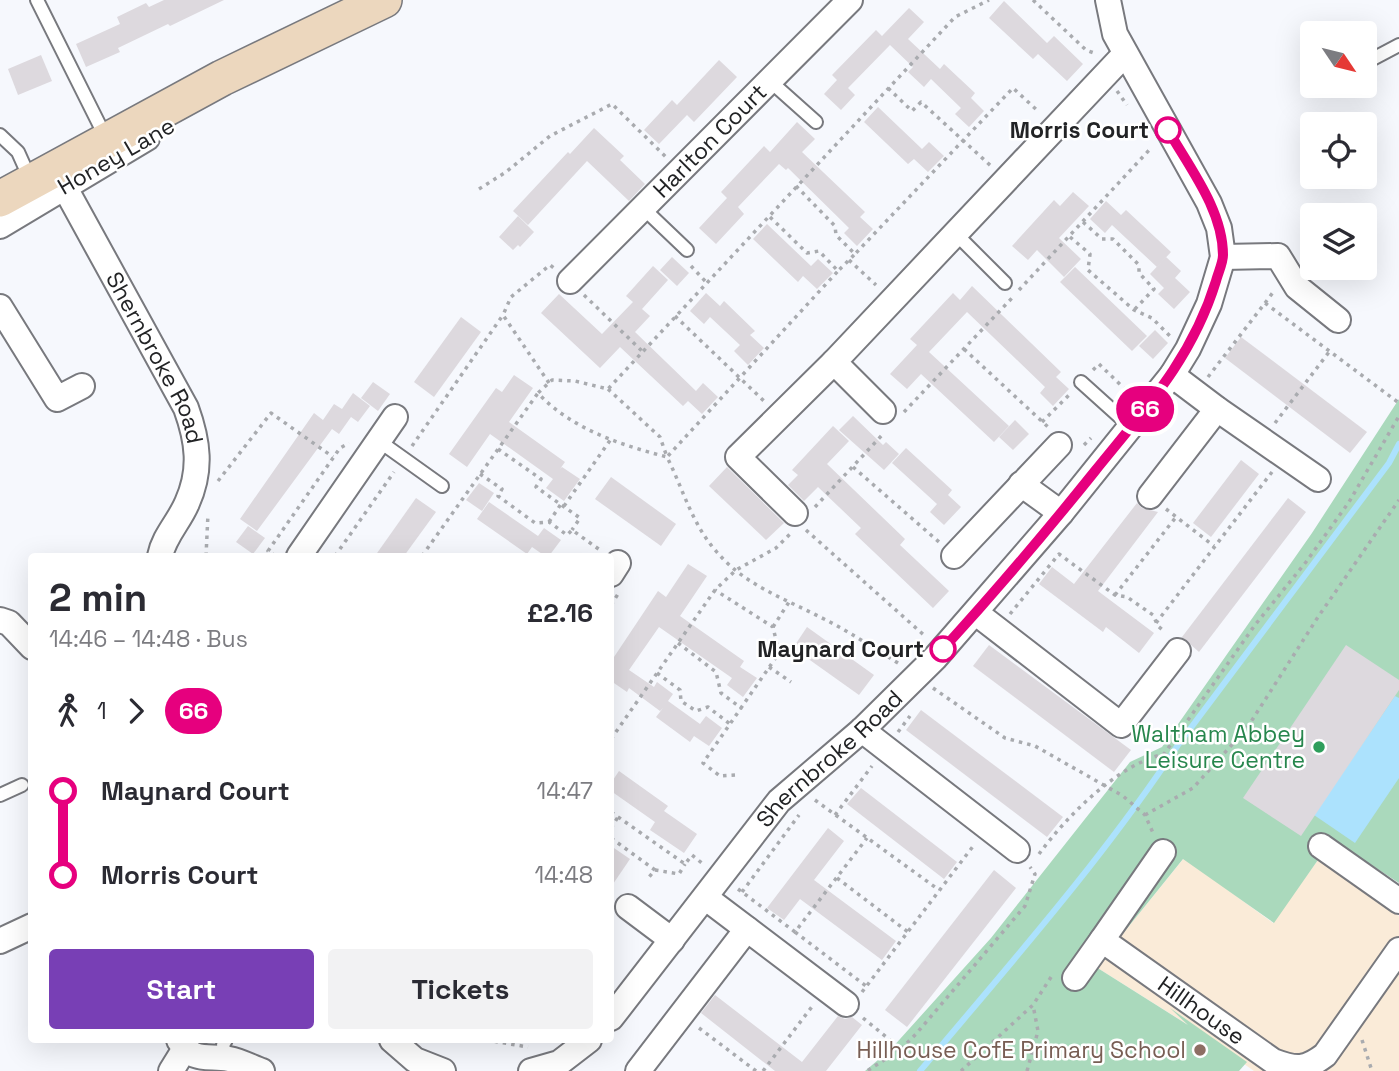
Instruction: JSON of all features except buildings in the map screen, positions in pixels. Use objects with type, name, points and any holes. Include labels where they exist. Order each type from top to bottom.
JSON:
[{"type":"street","name":"Honey Lane","points":[[0,226],[49,179],[107,140],[222,78],[384,0]]},
{"type":"street","name":"Harlton Court","points":[[570,281],[850,0]]},
{"type":"street","name":"Shernbroke Road","points":[[614,1014],[779,802],[804,792],[862,730],[908,670],[976,613],[1103,461],[1172,375],[1186,352],[1209,304],[1223,257],[1219,228],[1209,203],[1115,34],[1108,0]]},
{"type":"street","points":[[799,520],[738,457],[834,362],[1125,54]]},
{"type":"street","name":"Honey Lane","points":[[0,199],[49,179],[216,97],[222,78]]},
{"type":"street","name":"Shernbroke Road","points":[[49,179],[186,408],[196,437],[197,471],[203,487],[187,503],[162,545],[161,553]]},
{"type":"street","points":[[1223,257],[1278,256],[1297,287],[1338,320]]},
{"type":"street","points":[[0,307],[57,399],[82,386]]},
{"type":"street","points":[[834,362],[890,419]]},
{"type":"street","points":[[1172,375],[1318,479]]},
{"type":"street","points":[[1150,496],[1217,409]]},
{"type":"street","points":[[301,553],[395,417]]},
{"type":"street","points":[[954,556],[1062,441]]},
{"type":"street","points":[[1021,484],[1061,513]]},
{"type":"street","points":[[976,613],[1121,725],[1178,651]]},
{"type":"street","points":[[0,620],[9,623],[28,643]]},
{"type":"street","points":[[862,730],[988,827],[1027,853]]},
{"type":"street","points":[[1321,846],[1399,901]]},
{"type":"street","points":[[1075,978],[1163,852]]},
{"type":"street","points":[[706,898],[848,1006]]},
{"type":"street","points":[[628,908],[672,940]]},
{"type":"street","points":[[0,941],[28,928]]},
{"type":"street","points":[[638,1071],[747,929]]},
{"type":"street","name":"Hillhouse","points":[[1102,940],[1263,1054],[1290,1067],[1310,1066],[1325,1055],[1399,950]]},
{"type":"street","points":[[395,1043],[415,1060],[443,1071]]},
{"type":"street","points":[[530,1059],[559,1063],[585,1043]]},
{"type":"street","points":[[171,1071],[182,1045],[202,1058],[226,1049],[262,1071]]},
{"type":"lane","points":[[37,0],[107,140]]},
{"type":"lane","points":[[1377,57],[1399,45]]},
{"type":"lane","points":[[770,81],[816,122]]},
{"type":"lane","points":[[0,135],[49,179]]},
{"type":"lane","points":[[643,208],[687,250]]},
{"type":"lane","points":[[954,232],[1005,283]]},
{"type":"lane","points":[[1081,382],[1130,427]]},
{"type":"lane","points":[[373,449],[404,458],[442,486]]},
{"type":"lane","points":[[0,795],[22,785]]},
{"type":"path","points":[[608,389],[954,17],[989,0]]},
{"type":"path","points":[[1033,0],[1086,51],[1097,55]]},
{"type":"path","points":[[888,88],[912,111],[921,102],[1005,179]]},
{"type":"path","points":[[667,457],[838,271],[1013,88],[1056,127]]},
{"type":"path","points":[[479,189],[506,172],[550,136],[612,104],[680,171]]},
{"type":"path","points":[[614,735],[715,590],[736,570],[776,548],[799,520],[852,467],[890,419],[964,349],[1168,130]]},
{"type":"path","points":[[796,187],[835,226],[836,235],[855,254]]},
{"type":"path","points":[[769,216],[807,254],[819,251],[838,271]]},
{"type":"path","points":[[1083,222],[1102,239],[1113,239],[1139,265],[1139,273],[1154,289],[1133,310]]},
{"type":"path","points":[[1070,237],[1090,254],[1088,270],[1133,310],[1152,318],[1186,352]]},
{"type":"path","points":[[687,250],[691,266],[707,283]]},
{"type":"path","points":[[849,260],[891,300]]},
{"type":"path","points":[[337,553],[503,315],[511,297],[550,264],[643,352]]},
{"type":"path","points":[[1196,393],[1265,303],[1399,403]]},
{"type":"path","points":[[503,315],[549,383]]},
{"type":"path","points":[[675,316],[779,415]]},
{"type":"path","points":[[964,349],[1062,441],[1084,445],[1103,461]]},
{"type":"path","points":[[1262,440],[1329,352]]},
{"type":"path","points":[[1042,422],[1099,364],[1130,394]]},
{"type":"path","points":[[424,553],[538,393],[552,380],[575,381],[608,389],[660,437],[689,511],[715,551],[736,570],[762,588],[822,618],[908,670],[964,712],[1005,738],[1035,746],[1123,796],[1146,815],[1193,788],[1247,728],[1318,617],[1399,500]]},
{"type":"path","points":[[538,393],[552,407],[624,446],[667,457]]},
{"type":"path","points":[[206,553],[209,504],[203,487],[271,413],[333,457]]},
{"type":"path","points":[[867,1071],[901,1049],[916,1034],[1025,906],[1035,874],[1027,853],[1051,837],[1105,785],[1153,757],[1164,754],[1255,625],[1306,562],[1349,502],[1399,416]]},
{"type":"path","points":[[549,522],[611,439]]},
{"type":"path","points":[[271,553],[268,551],[340,448],[348,443],[373,449]]},
{"type":"path","points":[[480,474],[502,489],[498,496],[535,523],[549,522],[567,535],[572,530],[580,518],[536,487],[541,479],[498,449]]},
{"type":"path","points":[[1156,623],[1284,455]]},
{"type":"path","points":[[852,467],[954,556]]},
{"type":"path","points":[[1150,496],[1214,547]]},
{"type":"path","points":[[1115,595],[1176,517]]},
{"type":"path","points":[[799,520],[925,636]]},
{"type":"path","points":[[572,530],[599,553]]},
{"type":"path","points":[[998,630],[1059,554],[1115,595],[1127,597],[1153,615],[1158,626],[1182,645],[1178,651]]},
{"type":"path","points":[[715,590],[773,627],[779,653],[703,763],[720,776],[735,775]]},
{"type":"path","points":[[773,627],[789,602]]},
{"type":"path","points":[[678,643],[716,672],[721,693],[741,708]]},
{"type":"path","points":[[769,667],[791,682]]},
{"type":"path","points":[[657,673],[680,690],[681,701],[696,711],[708,708],[730,724]]},
{"type":"path","points":[[742,892],[804,792],[939,891]]},
{"type":"path","points":[[614,814],[685,864]]},
{"type":"path","points":[[614,823],[618,817]]},
{"type":"path","points":[[901,1049],[848,1006],[988,827]]},
{"type":"path","points":[[795,932],[867,838]]},
{"type":"path","points":[[614,840],[655,870],[679,874],[692,855],[866,986]]},
{"type":"path","points":[[649,877],[655,870]]},
{"type":"path","points":[[836,878],[908,932]]},
{"type":"path","points":[[763,1071],[826,989]]},
{"type":"path","points":[[1027,1071],[1038,1031],[1032,1005]]},
{"type":"path","points":[[682,1014],[756,1071]]},
{"type":"path","points":[[1349,1021],[1358,1029],[1372,1071]]},
{"type":"path","points":[[493,1043],[530,1059]]},
{"type":"shaded area","points":[[1320,857],[1399,916],[1399,1071],[1254,1071],[1193,1028],[1096,967],[1184,858],[1273,923]]},
{"type":"green space","points":[[1399,399],[1399,883],[1333,843],[1320,857],[1274,923],[1183,859],[1096,967],[1188,1025],[1170,1008],[1247,1062],[1239,1071],[865,1071],[891,1049],[991,938],[1130,762],[1162,747],[1312,533]]},
{"type":"water","points":[[1395,696],[1399,698],[1399,778],[1355,843],[1314,815]]},
{"type":"waterway","points":[[920,1071],[1118,830],[1178,745],[1389,463],[1399,444]]},
{"type":"bus line","name":"66","points":[[943,649],[1061,513],[1172,375],[1188,349],[1209,304],[1223,257],[1219,228],[1209,203],[1168,130]]},
{"type":"place","name":"Morris Court","points":[[1168,130]]},
{"type":"place","name":"Maynard Court","points":[[943,649]]},
{"type":"place","name":"Waltham Abbey Leisure Centre","points":[[1319,747]]},
{"type":"place","name":"Hillhouse CofE Primary School","points":[[1200,1050]]}]
